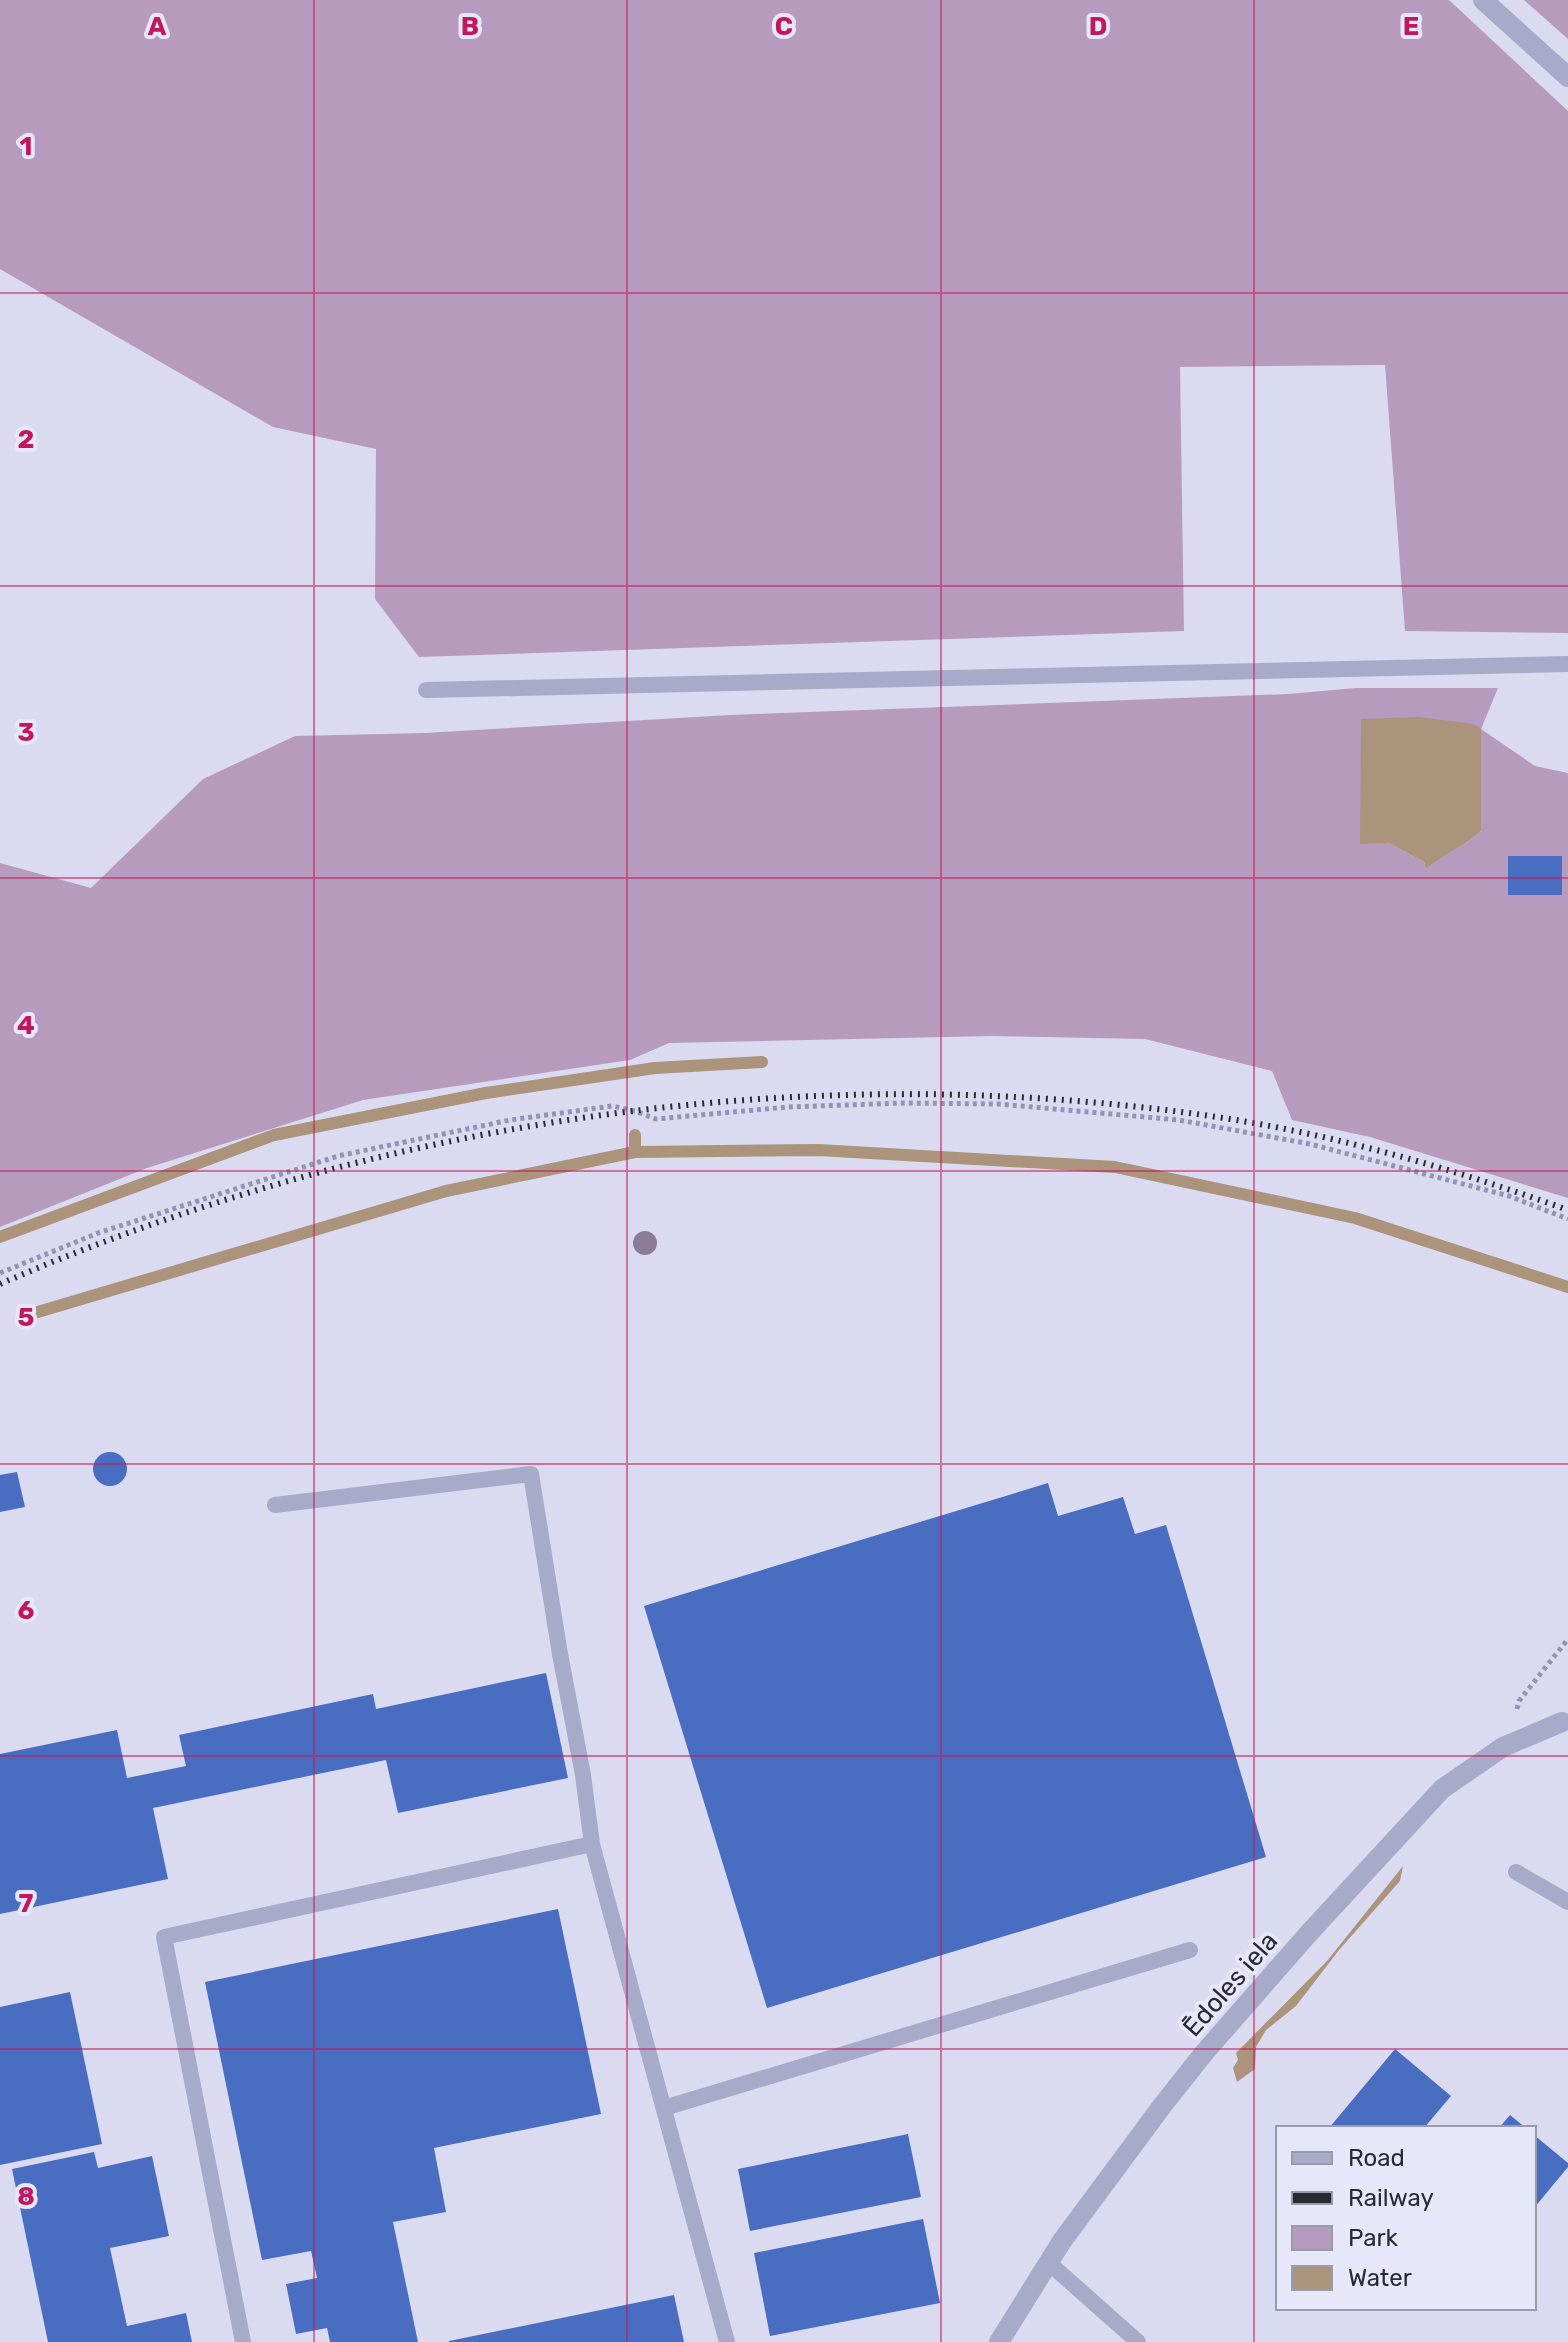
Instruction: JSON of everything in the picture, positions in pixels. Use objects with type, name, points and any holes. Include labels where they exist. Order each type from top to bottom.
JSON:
[{"type":"street","points":[[1483,0],[1568,77]]},
{"type":"street","name":"Ēdoles iela","points":[[999,2342],[1062,2241],[1204,2053],[1442,1789],[1503,1747],[1565,1722]]},
{"type":"lane","points":[[426,690],[1568,664]]},
{"type":"lane","points":[[275,1505],[531,1474],[592,1844],[727,2342]]},
{"type":"lane","points":[[243,2342],[164,1937],[592,1844]]},
{"type":"lane","points":[[1516,1872],[1568,1902]]},
{"type":"lane","points":[[664,2108],[1190,1950]]},
{"type":"lane","points":[[1049,2263],[1138,2342]]},
{"type":"path","points":[[0,1273],[98,1233],[338,1156],[510,1120],[612,1106],[656,1119],[788,1107],[919,1103],[998,1104],[1179,1120],[1310,1144],[1509,1196],[1568,1219]]},
{"type":"path","points":[[1503,1747],[1519,1701],[1568,1639]]},
{"type":"green space","points":[[0,0],[1449,0],[1568,111],[1568,633],[1405,631],[1385,365],[1180,367],[1184,631],[419,657],[375,599],[376,449],[273,427],[0,269]]},
{"type":"green space","points":[[1524,0],[1568,0],[1568,39]]},
{"type":"green space","points":[[1356,688],[1498,688],[1481,729],[1535,766],[1568,773],[1568,1198],[1370,1137],[1292,1120],[1272,1071],[1145,1039],[992,1036],[669,1043],[630,1060],[363,1100],[147,1168],[0,1227],[0,863],[91,888],[203,779],[295,736],[425,733],[730,715],[1288,694]],"holes":[[[1481,831],[1426,869],[1424,862],[1389,843],[1360,843]]]},
{"type":"water","points":[[1419,717],[1473,724],[1481,729],[1481,831],[1426,869],[1424,862],[1389,843],[1360,844],[1361,719]]},
{"type":"water","points":[[1403,1866],[1400,1881],[1339,1950],[1296,2006],[1266,2030],[1256,2047],[1255,2069],[1237,2082],[1233,2068],[1238,2060],[1236,2053],[1327,1961]]},
{"type":"building","points":[[1508,856],[1562,856],[1562,895],[1508,895]]},
{"type":"building","points":[[110,1452],[122,1457],[127,1469],[122,1481],[110,1486],[98,1481],[93,1469],[98,1457]]},
{"type":"building","points":[[17,1472],[25,1507],[0,1512],[0,1475]]},
{"type":"building","points":[[1048,1483],[1058,1516],[1123,1497],[1135,1534],[1166,1525],[1266,1857],[767,2008],[644,1606]]},
{"type":"building","points":[[546,1673],[568,1778],[398,1813],[386,1760],[153,1808],[168,1879],[0,1914],[0,1754],[117,1730],[127,1778],[186,1766],[179,1735],[373,1694],[376,1709]]},
{"type":"building","points":[[558,1909],[601,2114],[434,2148],[446,2212],[393,2222],[418,2342],[330,2342],[327,2328],[296,2334],[286,2284],[317,2278],[311,2251],[262,2260],[205,1982]]},
{"type":"building","points":[[70,1992],[102,2144],[0,2165],[0,2007]]},
{"type":"building","points":[[1395,2049],[1451,2096],[1426,2126],[1331,2126]]},
{"type":"building","points":[[1510,2115],[1524,2126],[1501,2126]]},
{"type":"building","points":[[908,2134],[921,2197],[750,2231],[738,2169]]},
{"type":"building","points":[[1536,2137],[1568,2163],[1568,2167],[1536,2206]]},
{"type":"building","points":[[94,2152],[98,2168],[152,2156],[169,2236],[110,2248],[127,2326],[186,2313],[192,2342],[48,2342],[12,2169]]},
{"type":"building","points":[[923,2219],[940,2303],[770,2336],[754,2253]]},
{"type":"building","points":[[674,2295],[684,2342],[449,2342],[449,2341]]},
{"type":"waterway","points":[[0,1237],[274,1135],[486,1093],[655,1068],[762,1062]]},
{"type":"waterway","points":[[31,1314],[446,1191],[635,1152],[635,1135]]},
{"type":"waterway","points":[[635,1152],[818,1150],[1115,1167],[1355,1218],[1568,1287]]},
{"type":"railway","points":[[0,1284],[145,1227],[293,1180],[444,1143],[597,1116],[752,1100],[907,1094],[1063,1100],[1217,1117],[1306,1133],[1395,1155],[1568,1210]]}]
